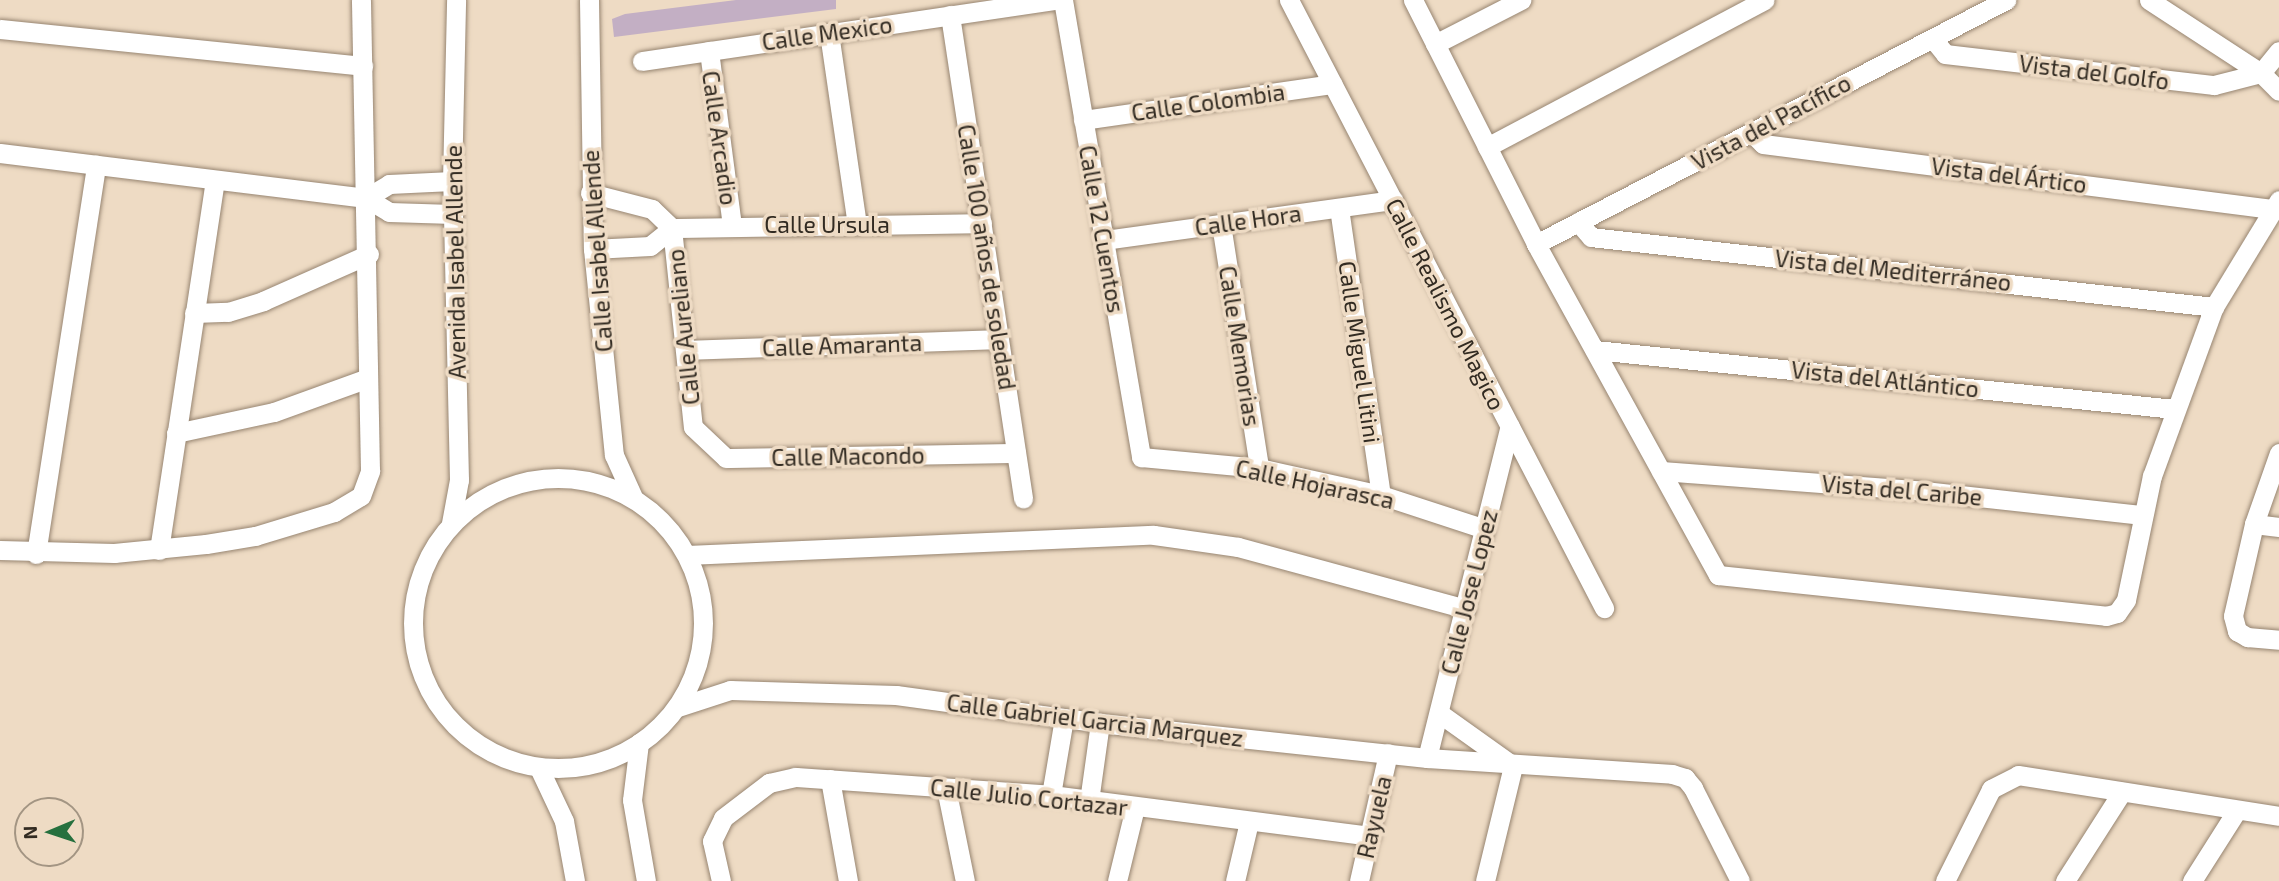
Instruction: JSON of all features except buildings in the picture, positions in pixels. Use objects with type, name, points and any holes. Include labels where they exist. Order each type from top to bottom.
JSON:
[{"type":"street","points":[[0,550],[36,554],[159,550],[254,536],[334,512],[361,496],[370,471],[369,254],[361,0]]},
{"type":"street","name":"Avenida Isabel Allende","points":[[451,523],[459,480],[452,181],[456,0]]},
{"type":"street","name":"Calle Isabel Allende","points":[[589,0],[593,249],[614,455],[634,497]]},
{"type":"street","name":"Calle Mexico","points":[[642,61],[1055,0]]},
{"type":"street","name":"Calle 12 Cuentos","points":[[1063,0],[1141,457]]},
{"type":"street","name":"Calle Realismo Magico","points":[[1289,0],[1604,608]]},
{"type":"street","points":[[1413,0],[1536,244],[1718,575],[2106,616],[2117,613],[2126,600],[2143,515],[2175,409],[2214,307],[2276,205]]},
{"type":"street","points":[[1435,44],[1521,0]]},
{"type":"street","points":[[1487,147],[1765,0]]},
{"type":"street","name":"Vista del Pacífico","points":[[1536,244],[2006,0]]},
{"type":"street","points":[[2149,0],[2172,6],[2261,73],[2279,91]]},
{"type":"street","name":"Calle 100 años de soledad","points":[[950,15],[1023,499]]},
{"type":"street","points":[[0,29],[363,66]]},
{"type":"street","points":[[829,33],[856,224]]},
{"type":"street","name":"Vista del Golfo","points":[[1933,39],[1945,54],[2214,85],[2261,73]]},
{"type":"street","name":"Calle Arcadio","points":[[709,51],[732,225]]},
{"type":"street","points":[[2261,73],[2279,51]]},
{"type":"street","name":"Calle Colombia","points":[[1083,120],[1332,84]]},
{"type":"street","name":"Vista del Ártico","points":[[1751,132],[1763,144],[2276,205]]},
{"type":"street","points":[[0,153],[366,198],[389,212],[453,214]]},
{"type":"street","points":[[36,554],[96,165]]},
{"type":"street","points":[[159,550],[215,180]]},
{"type":"street","points":[[366,198],[389,184],[452,181]]},
{"type":"street","points":[[590,192],[652,209],[673,228]]},
{"type":"street","name":"Calle Hora","points":[[1104,240],[1393,200]]},
{"type":"street","name":"Calle Miguel Litini","points":[[1339,208],[1381,495]]},
{"type":"street","name":"Vista del Mediterráneo","points":[[1578,222],[1591,237],[2214,307]]},
{"type":"street","name":"Calle Ursula","points":[[593,249],[650,246],[673,228],[982,223]]},
{"type":"street","name":"Calle Memorias","points":[[1221,224],[1258,468]]},
{"type":"street","name":"Calle Aureliano","points":[[673,228],[693,427]]},
{"type":"street","points":[[194,313],[228,312],[263,302],[369,254]]},
{"type":"street","name":"Calle Amaranta","points":[[686,350],[999,339]]},
{"type":"street","name":"Vista del Atlántico","points":[[1595,350],[2175,409]]},
{"type":"street","points":[[176,433],[274,412],[368,378]]},
{"type":"street","name":"Calle Jose Lopez","points":[[1427,758],[1510,426]]},
{"type":"street","name":"Calle Macondo","points":[[693,427],[726,458],[1016,453]]},
{"type":"street","points":[[2279,453],[2254,524],[2233,616],[2237,631],[2247,637],[2279,640]]},
{"type":"street","name":"Calle Hojarasca","points":[[1141,457],[1258,468],[1381,495],[1485,529]]},
{"type":"street","name":"Vista del Caribe","points":[[1661,471],[1924,491],[2143,515]]},
{"type":"street","points":[[558,476],[597,481],[634,497],[664,522],[687,555],[701,592],[704,632],[696,671],[678,707],[639,743],[617,757],[579,768],[539,768],[501,757],[467,737],[439,708],[421,672],[413,633],[415,593],[429,556],[451,523],[482,498],[518,482],[558,476]]},
{"type":"street","points":[[2254,524],[2279,527]]},
{"type":"street","points":[[687,555],[1154,535],[1238,547],[1466,609]]},
{"type":"street","name":"Calle Gabriel Garcia Marquez","points":[[678,707],[730,691],[896,695],[1100,723],[1427,758],[1685,778],[1740,881]]},
{"type":"street","points":[[1439,713],[1513,766],[1485,881]]},
{"type":"street","points":[[1051,795],[1064,718]]},
{"type":"street","points":[[1089,801],[1100,723]]},
{"type":"street","points":[[639,743],[632,800],[646,881]]},
{"type":"street","name":"Rayuela","points":[[1359,881],[1388,753]]},
{"type":"street","points":[[539,768],[564,821],[575,881]]},
{"type":"street","points":[[1945,881],[1991,789],[2003,779],[2018,775],[2279,816]]},
{"type":"street","name":"Calle Julio Cortazar","points":[[721,881],[712,841],[723,818],[769,783],[795,777],[1051,795],[1370,836]]},
{"type":"street","points":[[830,779],[848,881]]},
{"type":"street","points":[[946,788],[965,881]]},
{"type":"street","points":[[2065,881],[2122,792]]},
{"type":"street","points":[[1117,881],[1135,807]]},
{"type":"street","points":[[2192,881],[2237,810]]},
{"type":"street","points":[[1236,881],[1249,821]]}]
